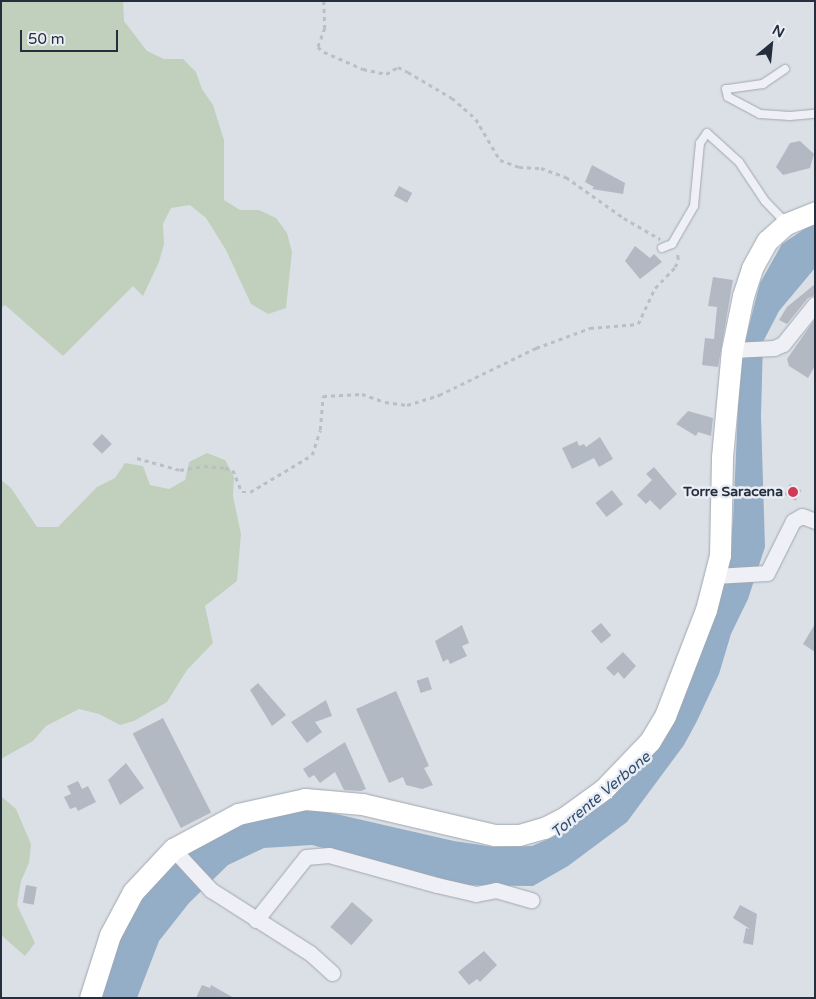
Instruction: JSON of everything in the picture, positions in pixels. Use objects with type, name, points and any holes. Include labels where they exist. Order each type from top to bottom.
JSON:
[{"type":"main road","points":[[90,998],[122,910],[133,892],[175,852],[238,814],[305,799],[362,804],[494,835],[519,835],[544,828],[604,789],[650,741],[678,682],[719,576],[722,457],[736,350],[752,268],[767,241],[786,224],[815,212]]},
{"type":"street","points":[[736,350],[774,348],[792,336],[815,304]]},
{"type":"street","points":[[719,576],[767,573],[793,522],[802,516],[815,521]]},
{"type":"street","points":[[175,852],[210,890],[310,953],[332,974]]},
{"type":"street","points":[[256,920],[306,857],[329,855],[476,894],[496,890],[532,900]]},
{"type":"lane","points":[[785,69],[775,79],[762,84],[726,89],[728,97],[760,114],[790,116],[815,114]]},
{"type":"lane","points":[[662,248],[672,244],[694,206],[700,143],[707,133],[739,162],[765,201],[786,224]]},
{"type":"path","points":[[138,458],[180,470],[204,466],[233,470],[238,488],[242,492],[250,492],[312,455],[320,430],[324,396],[362,394],[385,402],[407,405],[439,395],[536,348],[590,328],[638,324],[655,288],[678,259],[672,244],[624,218],[566,177],[541,168],[519,167],[500,160],[476,119],[452,98],[408,72],[398,67],[386,74],[363,69],[324,52],[318,47],[325,28],[324,1]]},
{"type":"green space","points":[[1,1],[123,1],[124,21],[147,51],[164,59],[183,59],[196,72],[202,89],[213,105],[224,140],[224,200],[240,210],[259,210],[276,218],[287,233],[292,252],[286,308],[268,314],[251,304],[226,250],[206,218],[190,205],[171,208],[163,224],[164,244],[159,262],[143,296],[133,286],[63,356],[5,305],[1,308]]},
{"type":"green space","points":[[207,453],[225,460],[234,477],[233,496],[241,534],[237,581],[205,606],[213,643],[187,670],[167,702],[134,721],[120,725],[99,714],[79,709],[46,726],[33,741],[1,759],[1,480],[11,488],[37,527],[58,527],[97,487],[115,478],[125,463],[143,466],[150,485],[169,489],[185,480],[189,462]]},
{"type":"green space","points":[[1,796],[16,809],[31,844],[29,863],[21,881],[17,905],[35,943],[25,956],[1,935]]},
{"type":"water","points":[[815,222],[815,268],[779,311],[763,342],[761,416],[765,547],[748,599],[731,634],[719,674],[697,721],[684,745],[627,822],[568,866],[533,886],[457,885],[312,845],[264,848],[228,865],[189,903],[159,941],[137,998],[97,998],[115,949],[144,894],[172,862],[201,842],[239,825],[267,816],[310,808],[454,841],[494,847],[532,846],[553,837],[578,820],[632,775],[727,566],[733,522],[740,361],[760,283],[782,244]]},
{"type":"building","points":[[800,141],[814,154],[810,168],[783,175],[776,167],[790,143]]},
{"type":"building","points":[[592,165],[625,183],[623,194],[592,189],[594,187],[585,182]]},
{"type":"building","points":[[399,186],[412,193],[407,203],[394,196]]},
{"type":"building","points":[[635,246],[650,258],[654,254],[662,262],[640,279],[625,261]]},
{"type":"building","points":[[713,277],[733,280],[718,367],[702,365],[705,338],[714,339],[717,307],[708,306]]},
{"type":"building","points":[[815,284],[815,295],[808,298],[787,324],[779,320],[787,307]]},
{"type":"building","points":[[815,319],[815,366],[808,378],[789,366],[787,359]]},
{"type":"building","points":[[688,411],[713,418],[711,436],[698,432],[696,436],[676,424]]},
{"type":"building","points":[[102,434],[112,444],[102,454],[92,444]]},
{"type":"building","points":[[600,437],[613,459],[599,467],[594,458],[572,469],[562,448],[577,441],[579,446],[584,444],[586,447]]},
{"type":"building","points":[[654,467],[677,494],[660,510],[650,500],[646,504],[637,495],[652,480],[646,474]]},
{"type":"building","name":"Torre Saracena","points":[[790,484],[801,490],[796,501],[784,494]]},
{"type":"building","points":[[612,490],[623,504],[607,517],[595,503]]},
{"type":"building","points":[[601,623],[611,635],[601,644],[591,631]]},
{"type":"building","points":[[815,624],[815,652],[803,644]]},
{"type":"building","points":[[462,625],[469,643],[462,646],[467,656],[450,664],[448,659],[443,662],[435,641]]},
{"type":"building","points":[[623,652],[636,666],[624,679],[618,672],[614,676],[606,668]]},
{"type":"building","points":[[428,677],[432,689],[421,693],[417,681]]},
{"type":"building","points":[[258,683],[286,715],[272,726],[250,690]]},
{"type":"building","points":[[396,691],[429,766],[424,768],[433,785],[422,789],[406,785],[403,777],[389,783],[356,709]]},
{"type":"building","points":[[326,700],[332,716],[315,722],[322,732],[307,743],[291,722]]},
{"type":"building","points":[[163,718],[211,812],[181,828],[133,733]]},
{"type":"building","points":[[345,742],[366,789],[361,791],[344,790],[335,772],[320,783],[314,775],[309,778],[303,769]]},
{"type":"building","points":[[126,763],[144,788],[120,805],[108,780]]},
{"type":"building","points":[[78,781],[82,789],[88,786],[96,802],[78,811],[76,807],[70,809],[64,797],[71,794],[67,786]]},
{"type":"building","points":[[26,885],[37,887],[34,905],[23,903]]},
{"type":"building","points":[[352,902],[373,920],[351,945],[330,927]]},
{"type":"building","points":[[740,905],[757,914],[753,945],[743,943],[746,928],[750,929],[733,918]]},
{"type":"building","points":[[484,951],[497,965],[480,982],[477,979],[469,985],[458,972]]},
{"type":"building","points":[[202,985],[210,988],[211,985],[234,998],[196,998]]},
{"type":"place","name":"Torre Saracena","points":[[793,492]]},
{"type":"water label","name":"Torrente Verbone","points":[[601,795]]}]
